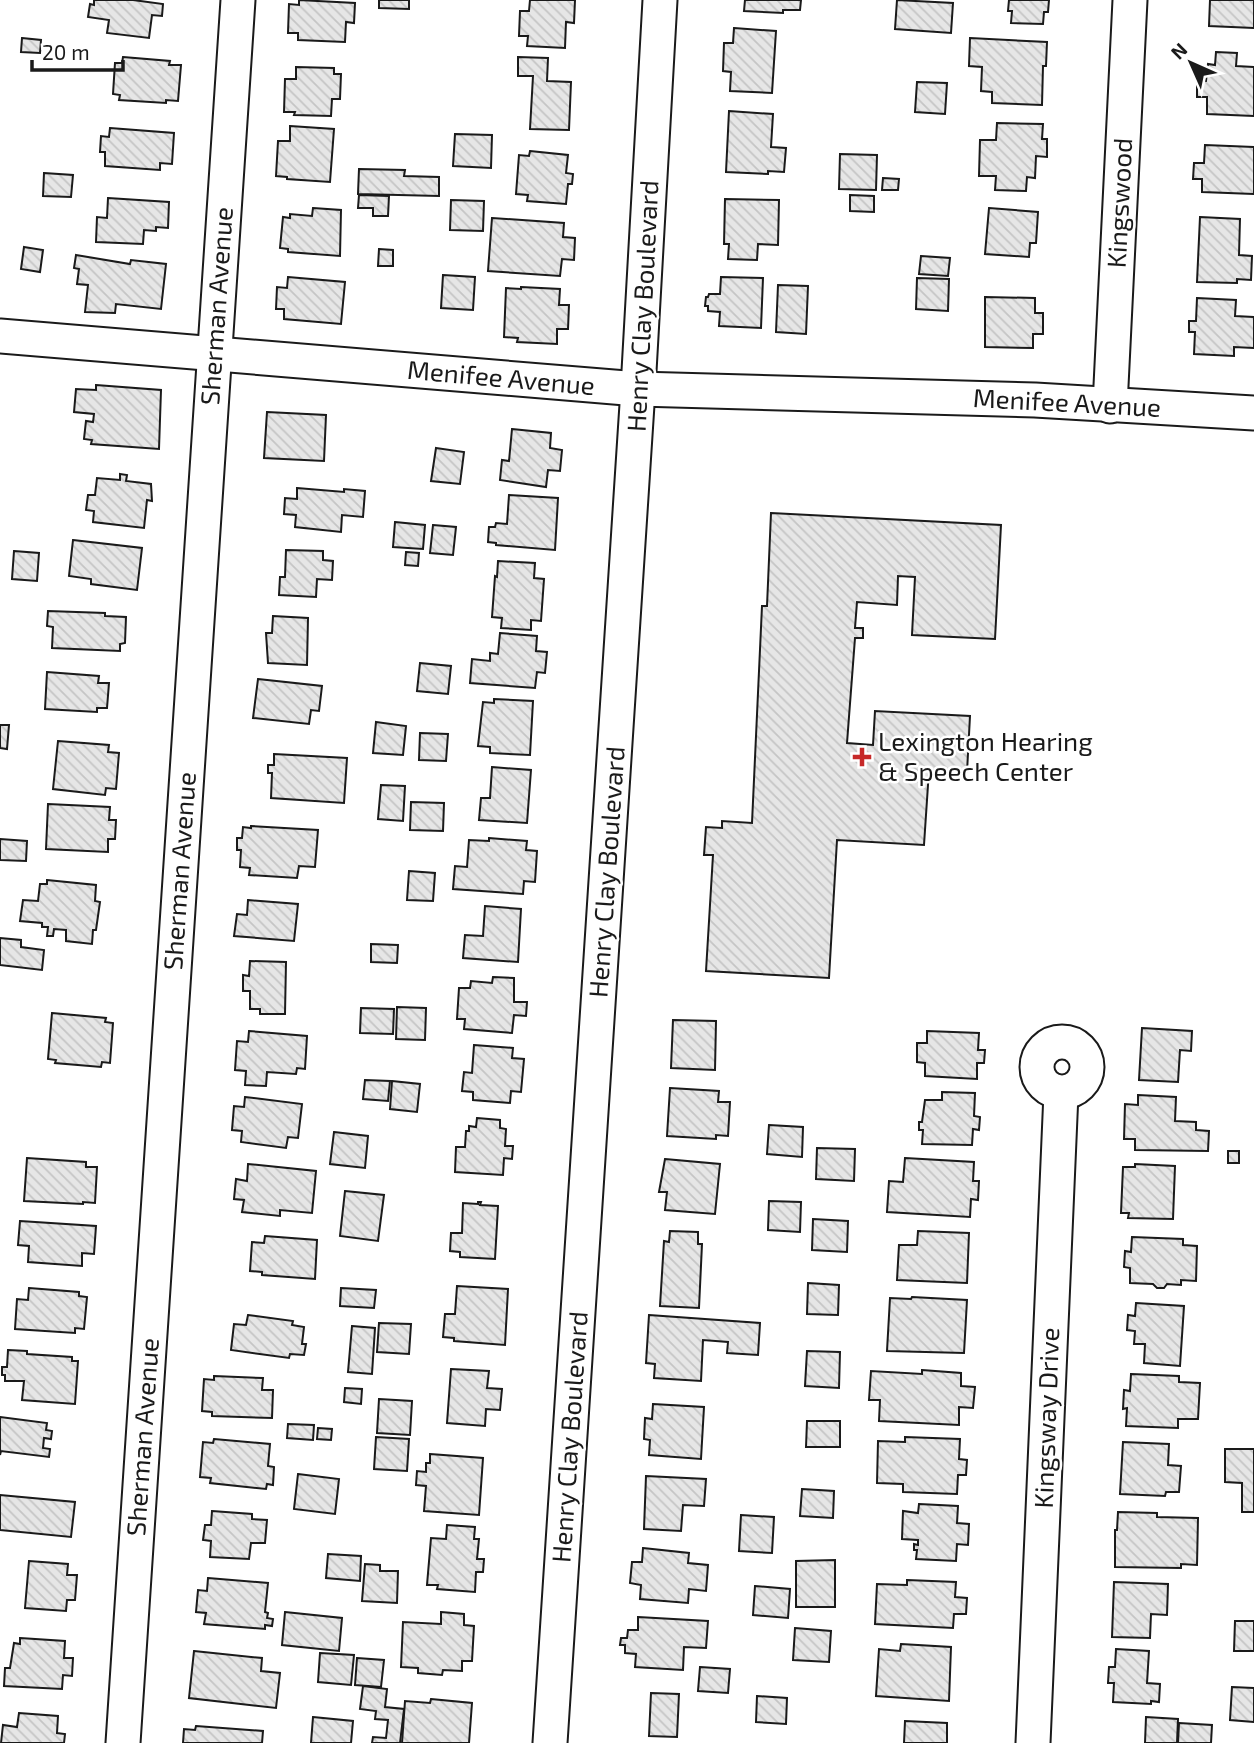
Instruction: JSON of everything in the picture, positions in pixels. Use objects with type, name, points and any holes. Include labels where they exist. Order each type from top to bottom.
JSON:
[{"type":"street","name":"Sherman Avenue","points":[[123,1743],[238,0]]},
{"type":"street","name":"Henry Clay Boulevard","points":[[550,1743],[638,389],[660,0]]},
{"type":"street","name":"Kingswood","points":[[1110,406],[1130,0]]},
{"type":"street","name":"Menifee Avenue","points":[[0,336],[638,389],[1035,400],[1254,413]]},
{"type":"street","name":"Kingsway Drive","points":[[1033,1743],[1061,1093]]},
{"type":"building","points":[[94,0],[133,0],[163,4],[162,16],[152,15],[149,38],[107,33],[109,20],[88,17],[90,4],[94,5]]},
{"type":"building","points":[[299,0],[355,3],[354,23],[346,22],[345,42],[298,40],[298,33],[288,33],[289,4],[299,5]]},
{"type":"building","points":[[379,0],[409,0],[409,9],[379,8]]},
{"type":"building","points":[[530,0],[575,0],[574,23],[566,22],[565,48],[527,46],[528,36],[519,36],[520,11],[529,11]]},
{"type":"building","points":[[745,0],[801,0],[800,10],[783,10],[783,13],[744,11]]},
{"type":"building","points":[[897,0],[953,3],[951,33],[895,29]]},
{"type":"building","points":[[1009,0],[1049,0],[1043,24],[1011,23]]},
{"type":"building","points":[[1210,0],[1254,0],[1254,28],[1209,26]]},
{"type":"building","points":[[734,28],[776,31],[772,93],[730,91],[731,72],[723,71],[724,43],[733,43]]},
{"type":"building","points":[[22,38],[41,40],[40,53],[21,52]]},
{"type":"building","points":[[970,38],[1047,42],[1042,105],[992,103],[992,92],[981,91],[982,67],[969,66]]},
{"type":"building","points":[[1216,52],[1237,53],[1236,66],[1254,67],[1254,116],[1207,114],[1207,97],[1197,97],[1197,80],[1206,81],[1208,64],[1215,65]]},
{"type":"building","points":[[123,57],[170,61],[169,65],[181,65],[178,101],[166,100],[166,103],[119,100],[120,95],[113,94],[115,63],[122,63]]},
{"type":"building","points":[[518,57],[548,58],[547,81],[571,82],[569,130],[530,129],[533,76],[518,76]]},
{"type":"building","points":[[296,67],[334,68],[334,74],[341,74],[340,99],[332,99],[331,116],[294,115],[295,112],[284,112],[285,79],[296,79]]},
{"type":"building","points":[[917,82],[947,83],[945,114],[915,112]]},
{"type":"building","points":[[729,111],[773,114],[771,147],[786,148],[784,172],[726,172]]},
{"type":"building","points":[[997,123],[1043,124],[1042,139],[1047,139],[1047,157],[1036,156],[1035,178],[1027,177],[1026,191],[995,190],[996,176],[979,176],[980,140],[996,140]]},
{"type":"building","points":[[290,126],[334,129],[330,182],[276,176],[278,141],[290,141]]},
{"type":"building","points":[[110,128],[174,133],[172,164],[160,163],[160,170],[105,166],[105,152],[100,152],[101,136],[109,137]]},
{"type":"building","points":[[455,134],[492,135],[491,168],[453,166]]},
{"type":"building","points":[[1205,145],[1254,147],[1254,194],[1202,192],[1202,179],[1193,179],[1194,163],[1204,163]]},
{"type":"building","points":[[530,151],[568,155],[566,173],[573,174],[572,184],[568,184],[566,204],[527,201],[528,195],[516,194],[519,155],[529,156]]},
{"type":"building","points":[[840,154],[877,155],[876,190],[839,189]]},
{"type":"building","points":[[359,169],[405,170],[404,176],[439,177],[439,196],[358,194]]},
{"type":"building","points":[[44,173],[73,175],[71,197],[43,196]]},
{"type":"building","points":[[883,178],[899,179],[898,190],[882,190]]},
{"type":"building","points":[[359,195],[389,196],[388,216],[373,216],[373,208],[358,208]]},
{"type":"building","points":[[850,195],[874,196],[874,212],[850,211]]},
{"type":"building","points":[[108,198],[169,202],[168,228],[144,230],[143,244],[96,242],[97,217],[107,218]]},
{"type":"building","points":[[725,199],[779,200],[778,245],[758,244],[757,260],[728,259],[729,244],[724,244]]},
{"type":"building","points":[[451,200],[484,201],[483,231],[450,230]]},
{"type":"building","points":[[313,208],[341,210],[340,256],[288,252],[288,249],[280,248],[283,217],[290,218],[290,214],[312,216]]},
{"type":"building","points":[[989,208],[1038,212],[1036,243],[1030,243],[1029,257],[985,254]]},
{"type":"building","points":[[1200,217],[1240,219],[1239,255],[1252,256],[1251,280],[1237,279],[1237,283],[1197,282]]},
{"type":"building","points":[[492,218],[564,223],[563,237],[575,238],[574,260],[562,259],[560,276],[488,271]]},
{"type":"building","points":[[24,247],[43,250],[40,272],[21,269]]},
{"type":"building","points":[[379,249],[393,250],[393,266],[378,266]]},
{"type":"building","points":[[76,255],[130,264],[131,260],[166,264],[161,309],[116,304],[115,313],[85,312],[88,285],[77,284],[79,269],[74,268]]},
{"type":"building","points":[[921,256],[950,258],[948,276],[919,274]]},
{"type":"building","points":[[443,275],[475,277],[473,310],[441,308]]},
{"type":"building","points":[[288,277],[345,282],[341,324],[284,319],[284,309],[276,309],[277,287],[287,288]]},
{"type":"building","points":[[721,277],[763,278],[761,328],[719,326],[720,312],[708,311],[708,306],[705,306],[709,294],[720,294]]},
{"type":"building","points":[[917,278],[949,279],[948,311],[916,309]]},
{"type":"building","points":[[778,285],[808,286],[806,334],[776,332]]},
{"type":"building","points":[[506,288],[560,289],[559,305],[569,305],[568,329],[557,329],[557,344],[517,342],[518,338],[504,337]]},
{"type":"building","points":[[985,297],[1035,298],[1035,313],[1043,313],[1043,334],[1033,334],[1033,348],[985,347]]},
{"type":"building","points":[[1197,298],[1236,300],[1235,316],[1254,317],[1254,348],[1234,347],[1234,356],[1194,354],[1195,332],[1189,332],[1189,321],[1196,321]]},
{"type":"building","points":[[96,385],[161,390],[159,449],[91,444],[92,440],[84,439],[86,421],[93,422],[94,414],[74,412],[76,389],[96,390]]},
{"type":"building","points":[[267,412],[326,415],[324,461],[264,458]]},
{"type":"building","points":[[512,429],[551,433],[550,448],[562,450],[560,471],[548,470],[546,487],[500,480],[502,460],[509,461]]},
{"type":"building","points":[[436,448],[464,452],[460,484],[431,481]]},
{"type":"building","points":[[120,474],[127,475],[126,481],[151,484],[152,501],[147,500],[144,528],[93,522],[94,511],[86,510],[88,495],[95,495],[97,478],[120,480]]},
{"type":"building","points":[[297,488],[365,491],[363,517],[342,515],[341,532],[295,527],[296,515],[284,514],[285,498],[297,499]]},
{"type":"building","points":[[509,495],[558,498],[555,550],[488,542],[489,527],[495,527],[496,523],[507,524]]},
{"type":"building","name":"Lexington Hearing & Speech Center","points":[[771,513],[1001,525],[995,639],[912,635],[915,577],[898,576],[897,605],[857,602],[855,628],[863,628],[863,638],[855,638],[847,743],[873,745],[875,711],[970,716],[967,772],[929,770],[924,845],[837,840],[829,978],[706,971],[713,855],[704,855],[706,827],[722,828],[722,821],[752,823],[762,606],[767,606]]},
{"type":"building","points":[[395,522],[425,525],[423,549],[393,547]]},
{"type":"building","points":[[433,525],[456,527],[453,555],[430,553]]},
{"type":"building","points":[[73,540],[142,548],[137,590],[91,584],[91,579],[69,576]]},
{"type":"building","points":[[286,550],[323,551],[323,560],[333,561],[332,580],[317,579],[316,597],[279,595],[280,577],[285,577]]},
{"type":"building","points":[[14,551],[39,553],[37,581],[12,579]]},
{"type":"building","points":[[406,552],[419,553],[418,566],[405,565]]},
{"type":"building","points":[[498,561],[535,563],[534,578],[544,579],[541,621],[531,620],[531,630],[501,628],[502,618],[492,617]]},
{"type":"building","points":[[48,611],[105,613],[105,616],[126,617],[125,643],[120,644],[120,651],[52,648],[53,627],[47,626]]},
{"type":"building","points":[[273,616],[308,618],[307,665],[268,663],[266,633],[272,633]]},
{"type":"building","points":[[500,633],[537,636],[536,651],[547,652],[545,673],[537,672],[535,688],[470,683],[472,659],[490,661],[490,653],[498,654]]},
{"type":"building","points":[[420,663],[451,666],[448,694],[417,691]]},
{"type":"building","points":[[47,672],[99,676],[98,683],[109,683],[107,708],[97,708],[97,712],[45,709]]},
{"type":"building","points":[[258,679],[322,686],[319,711],[311,710],[309,724],[253,718]]},
{"type":"building","points":[[494,699],[533,701],[530,755],[490,753],[490,747],[478,746],[483,702],[494,703]]},
{"type":"building","points":[[376,722],[406,726],[403,755],[373,753]]},
{"type":"building","points":[[0,725],[9,725],[7,749],[0,748]]},
{"type":"building","points":[[420,733],[448,734],[446,761],[419,760]]},
{"type":"building","points":[[58,741],[109,745],[108,752],[119,753],[116,789],[106,788],[105,795],[53,789]]},
{"type":"building","points":[[274,754],[347,758],[344,803],[271,798],[272,773],[268,773],[268,765],[274,765]]},
{"type":"building","points":[[492,767],[531,770],[527,823],[479,820],[481,798],[490,798]]},
{"type":"building","points":[[381,785],[405,786],[403,821],[378,819]]},
{"type":"building","points":[[411,802],[444,803],[443,831],[410,830]]},
{"type":"building","points":[[48,804],[110,807],[109,820],[116,820],[115,839],[108,839],[108,852],[46,849]]},
{"type":"building","points":[[243,827],[318,830],[315,867],[299,866],[297,878],[249,875],[250,868],[240,867],[241,850],[237,850],[237,838],[242,838]]},
{"type":"building","points":[[489,838],[527,841],[526,850],[537,851],[535,882],[524,881],[523,894],[453,889],[455,866],[467,867],[469,840],[489,841]]},
{"type":"building","points":[[0,839],[27,841],[26,861],[0,860]]},
{"type":"building","points":[[409,871],[435,873],[433,901],[407,900]]},
{"type":"building","points":[[47,880],[96,885],[95,901],[100,902],[92,944],[66,941],[66,930],[54,929],[53,936],[47,936],[48,927],[42,927],[42,923],[20,921],[23,900],[38,901],[40,884],[47,884]]},
{"type":"building","points":[[248,900],[298,904],[294,941],[234,936],[237,914],[247,915]]},
{"type":"building","points":[[485,906],[521,909],[518,962],[463,958],[465,935],[483,936]]},
{"type":"building","points":[[0,938],[21,940],[21,947],[44,950],[42,970],[0,965]]},
{"type":"building","points":[[371,944],[398,945],[397,963],[371,962]]},
{"type":"building","points":[[250,961],[286,962],[285,1014],[260,1014],[260,1009],[250,1009],[250,991],[243,991],[243,975],[249,976]]},
{"type":"building","points":[[493,977],[514,978],[514,1002],[527,1002],[526,1016],[514,1015],[512,1033],[464,1029],[465,1019],[457,1019],[459,988],[470,988],[471,981],[492,983]]},
{"type":"building","points":[[397,1007],[426,1008],[425,1040],[396,1039]]},
{"type":"building","points":[[361,1008],[394,1009],[393,1034],[360,1033]]},
{"type":"building","points":[[52,1013],[106,1018],[105,1022],[113,1023],[110,1063],[102,1062],[101,1067],[55,1063],[56,1060],[48,1059]]},
{"type":"building","points":[[673,1020],[716,1021],[715,1070],[671,1068]]},
{"type":"building","points":[[1142,1028],[1192,1031],[1191,1051],[1180,1050],[1178,1082],[1139,1080]]},
{"type":"building","points":[[249,1031],[307,1036],[305,1069],[297,1068],[296,1074],[267,1072],[266,1086],[245,1085],[246,1071],[235,1070],[237,1041],[248,1042]]},
{"type":"building","points":[[927,1031],[979,1033],[978,1050],[985,1050],[984,1063],[977,1063],[977,1079],[925,1076],[925,1063],[917,1062],[917,1043],[927,1043]]},
{"type":"building","points":[[474,1045],[513,1048],[512,1058],[524,1059],[521,1092],[511,1091],[510,1103],[473,1100],[473,1092],[462,1091],[464,1072],[472,1073]]},
{"type":"building","points":[[365,1080],[390,1081],[388,1101],[363,1099]]},
{"type":"building","points":[[392,1081],[420,1084],[417,1112],[390,1109]]},
{"type":"building","points":[[670,1088],[719,1091],[718,1102],[730,1102],[728,1136],[716,1135],[716,1139],[667,1136]]},
{"type":"building","points":[[942,1092],[975,1093],[974,1116],[980,1117],[979,1130],[973,1129],[972,1145],[922,1144],[923,1130],[919,1130],[919,1122],[922,1122],[925,1100],[942,1100]]},
{"type":"building","points":[[1138,1095],[1176,1097],[1175,1121],[1196,1122],[1196,1130],[1209,1131],[1208,1151],[1135,1150],[1135,1139],[1124,1139],[1125,1104],[1138,1105]]},
{"type":"building","points":[[245,1097],[302,1104],[298,1138],[288,1137],[286,1148],[241,1142],[242,1131],[232,1130],[234,1106],[244,1107]]},
{"type":"building","points":[[477,1118],[500,1120],[500,1128],[506,1129],[505,1146],[513,1146],[512,1159],[504,1158],[503,1175],[455,1172],[456,1147],[465,1147],[466,1131],[469,1131],[469,1126],[476,1127]]},
{"type":"building","points":[[769,1125],[803,1127],[802,1157],[767,1154]]},
{"type":"building","points":[[334,1132],[368,1136],[365,1168],[330,1164]]},
{"type":"building","points":[[817,1148],[855,1149],[854,1181],[816,1179]]},
{"type":"building","points":[[1228,1151],[1239,1151],[1239,1163],[1228,1163]]},
{"type":"building","points":[[27,1158],[86,1162],[86,1167],[97,1167],[95,1203],[24,1201]]},
{"type":"building","points":[[905,1158],[974,1162],[973,1181],[979,1181],[978,1200],[971,1199],[970,1217],[887,1212],[889,1181],[903,1182]]},
{"type":"building","points":[[665,1159],[720,1164],[715,1214],[665,1210],[667,1192],[659,1192]]},
{"type":"building","points":[[248,1164],[316,1171],[312,1213],[280,1210],[280,1216],[242,1212],[244,1200],[234,1199],[236,1179],[247,1181]]},
{"type":"building","points":[[1135,1164],[1175,1166],[1173,1219],[1128,1218],[1129,1213],[1121,1213],[1123,1167],[1135,1167]]},
{"type":"building","points":[[345,1191],[384,1195],[378,1241],[340,1236]]},
{"type":"building","points":[[769,1201],[801,1202],[800,1232],[768,1230]]},
{"type":"building","points":[[481,1202],[480,1205],[498,1206],[495,1259],[460,1257],[460,1252],[450,1251],[451,1233],[462,1233],[463,1203]]},
{"type":"building","points":[[813,1219],[848,1221],[847,1252],[812,1250]]},
{"type":"building","points":[[20,1221],[96,1226],[94,1254],[82,1253],[82,1266],[28,1262],[29,1246],[18,1245]]},
{"type":"building","points":[[670,1231],[698,1232],[698,1244],[702,1244],[699,1308],[660,1306],[664,1241],[669,1242]]},
{"type":"building","points":[[918,1231],[969,1233],[967,1283],[897,1280],[899,1245],[917,1245]]},
{"type":"building","points":[[265,1236],[317,1240],[315,1279],[262,1275],[262,1272],[250,1271],[252,1242],[264,1243]]},
{"type":"building","points":[[1132,1237],[1183,1239],[1183,1245],[1197,1246],[1196,1281],[1181,1280],[1181,1285],[1167,1284],[1164,1288],[1157,1288],[1153,1284],[1130,1283],[1130,1268],[1124,1267],[1125,1251],[1131,1252]]},
{"type":"building","points":[[808,1283],[839,1285],[838,1315],[807,1314]]},
{"type":"building","points":[[457,1286],[508,1289],[505,1345],[454,1341],[454,1338],[443,1337],[445,1314],[455,1314]]},
{"type":"building","points":[[29,1288],[79,1292],[79,1296],[87,1297],[84,1329],[75,1328],[75,1333],[15,1329],[17,1299],[28,1300]]},
{"type":"building","points":[[341,1288],[376,1290],[374,1308],[340,1306]]},
{"type":"building","points":[[890,1298],[967,1300],[964,1353],[887,1351]]},
{"type":"building","points":[[1136,1303],[1184,1306],[1180,1366],[1144,1363],[1145,1344],[1134,1344],[1135,1331],[1127,1330],[1128,1315],[1135,1316]]},
{"type":"building","points":[[248,1315],[293,1321],[292,1325],[304,1327],[304,1355],[290,1354],[289,1358],[231,1350],[234,1324],[246,1325]]},
{"type":"building","points":[[649,1315],[760,1323],[758,1355],[727,1353],[728,1342],[703,1340],[701,1381],[654,1378],[655,1364],[646,1363]]},
{"type":"building","points":[[379,1323],[411,1324],[409,1354],[377,1352]]},
{"type":"building","points":[[352,1326],[375,1328],[372,1374],[348,1372]]},
{"type":"building","points":[[8,1350],[72,1357],[72,1361],[78,1361],[75,1404],[22,1400],[24,1381],[5,1381],[5,1375],[2,1375],[2,1367],[7,1367]]},
{"type":"building","points":[[807,1351],[840,1352],[839,1388],[805,1386]]},
{"type":"building","points":[[451,1369],[489,1371],[487,1388],[502,1389],[500,1410],[486,1409],[485,1426],[447,1423]]},
{"type":"building","points":[[922,1370],[961,1373],[961,1386],[975,1387],[973,1408],[959,1407],[959,1425],[879,1421],[880,1400],[869,1400],[871,1371],[922,1374]]},
{"type":"building","points":[[1131,1374],[1179,1376],[1179,1382],[1200,1383],[1198,1419],[1178,1419],[1178,1428],[1126,1426],[1124,1390],[1130,1391]]},
{"type":"building","points":[[214,1376],[263,1378],[262,1390],[273,1390],[272,1418],[212,1416],[212,1412],[202,1411],[204,1379],[214,1380]]},
{"type":"building","points":[[345,1388],[362,1389],[361,1404],[344,1402]]},
{"type":"building","points":[[379,1399],[412,1401],[410,1435],[377,1433]]},
{"type":"building","points":[[653,1404],[704,1407],[701,1459],[649,1455],[650,1440],[644,1439],[645,1418],[652,1419]]},
{"type":"building","points":[[0,1417],[47,1423],[46,1430],[52,1431],[51,1439],[44,1438],[43,1448],[50,1449],[49,1457],[1,1451],[0,1455]]},
{"type":"building","points":[[807,1421],[840,1421],[840,1447],[806,1447]]},
{"type":"building","points":[[288,1424],[314,1425],[313,1440],[287,1438]]},
{"type":"building","points":[[318,1428],[332,1429],[331,1440],[317,1439]]},
{"type":"building","points":[[376,1437],[409,1439],[407,1471],[374,1469]]},
{"type":"building","points":[[905,1437],[960,1439],[959,1459],[967,1460],[966,1475],[958,1475],[957,1494],[903,1492],[903,1484],[877,1483],[878,1441],[905,1442]]},
{"type":"building","points":[[214,1439],[270,1444],[268,1466],[274,1467],[273,1485],[267,1484],[266,1489],[210,1483],[211,1478],[200,1477],[203,1442],[213,1443]]},
{"type":"building","points":[[1123,1442],[1169,1444],[1168,1465],[1181,1466],[1179,1492],[1166,1492],[1165,1496],[1120,1494]]},
{"type":"building","points":[[1225,1449],[1254,1449],[1254,1512],[1242,1512],[1242,1483],[1225,1482]]},
{"type":"building","points":[[430,1454],[483,1458],[479,1515],[424,1511],[426,1486],[416,1485],[417,1471],[426,1472]]},
{"type":"building","points":[[298,1474],[339,1479],[335,1514],[294,1509]]},
{"type":"building","points":[[646,1476],[706,1479],[704,1506],[683,1505],[681,1531],[644,1529]]},
{"type":"building","points":[[802,1489],[834,1491],[833,1518],[800,1516]]},
{"type":"building","points":[[0,1495],[75,1502],[71,1537],[0,1530]]},
{"type":"building","points":[[919,1504],[958,1506],[957,1523],[969,1524],[968,1545],[957,1544],[956,1561],[916,1559],[917,1550],[914,1550],[914,1544],[918,1545],[918,1540],[902,1539],[903,1511],[918,1513]]},
{"type":"building","points":[[212,1511],[252,1514],[252,1519],[267,1520],[265,1543],[251,1543],[249,1559],[210,1557],[211,1541],[203,1540],[205,1525],[211,1525]]},
{"type":"building","points":[[1118,1512],[1198,1518],[1197,1565],[1181,1564],[1181,1568],[1115,1567]]},
{"type":"building","points":[[741,1515],[774,1517],[772,1553],[739,1551]]},
{"type":"building","points":[[447,1525],[475,1527],[474,1539],[479,1539],[477,1559],[484,1559],[483,1572],[476,1572],[475,1592],[437,1589],[438,1585],[427,1585],[431,1538],[446,1539]]},
{"type":"building","points":[[643,1548],[689,1553],[688,1563],[708,1565],[706,1591],[689,1589],[688,1603],[640,1599],[641,1585],[630,1583],[632,1562],[642,1562]]},
{"type":"building","points":[[328,1554],[361,1556],[360,1581],[326,1578]]},
{"type":"building","points":[[835,1560],[835,1607],[796,1607],[796,1561]]},
{"type":"building","points":[[29,1561],[68,1564],[67,1575],[77,1575],[75,1600],[67,1600],[66,1611],[25,1608]]},
{"type":"building","points":[[365,1564],[380,1565],[380,1571],[398,1571],[397,1603],[362,1601]]},
{"type":"building","points":[[208,1578],[268,1583],[265,1612],[268,1613],[267,1618],[273,1619],[272,1626],[265,1625],[265,1629],[204,1624],[206,1613],[196,1612],[198,1590],[207,1591]]},
{"type":"building","points":[[907,1580],[956,1582],[955,1597],[967,1598],[966,1614],[954,1614],[953,1628],[875,1624],[877,1584],[907,1585]]},
{"type":"building","points":[[1114,1582],[1168,1584],[1167,1615],[1151,1614],[1150,1638],[1112,1637]]},
{"type":"building","points":[[755,1586],[790,1589],[788,1618],[753,1615]]},
{"type":"building","points":[[285,1612],[342,1618],[339,1651],[282,1645]]},
{"type":"building","points":[[441,1612],[464,1614],[464,1625],[474,1626],[472,1661],[462,1661],[462,1671],[443,1670],[442,1675],[418,1673],[418,1668],[401,1667],[403,1622],[441,1624]]},
{"type":"building","points":[[638,1617],[708,1621],[706,1648],[684,1647],[683,1670],[635,1667],[636,1654],[625,1653],[625,1645],[620,1645],[621,1638],[627,1638],[628,1630],[638,1630]]},
{"type":"building","points":[[1235,1621],[1254,1621],[1254,1651],[1234,1651]]},
{"type":"building","points":[[795,1628],[831,1631],[829,1662],[793,1660]]},
{"type":"building","points":[[20,1638],[65,1641],[64,1658],[73,1658],[72,1676],[63,1675],[62,1689],[4,1686],[5,1668],[10,1668],[14,1643],[20,1644]]},
{"type":"building","points":[[901,1644],[951,1647],[949,1701],[876,1696],[879,1649],[900,1651]]},
{"type":"building","points":[[1116,1649],[1149,1651],[1147,1683],[1160,1684],[1159,1702],[1113,1702],[1114,1683],[1108,1683],[1109,1667],[1115,1667]]},
{"type":"building","points":[[194,1651],[262,1658],[261,1671],[280,1673],[276,1708],[189,1698]]},
{"type":"building","points":[[320,1653],[354,1655],[351,1685],[318,1682]]},
{"type":"building","points":[[357,1658],[384,1660],[381,1687],[355,1685]]},
{"type":"building","points":[[700,1667],[730,1669],[728,1693],[698,1691]]},
{"type":"building","points":[[363,1686],[387,1689],[385,1707],[404,1709],[400,1743],[372,1743],[373,1737],[386,1738],[388,1720],[375,1719],[376,1711],[360,1709]]},
{"type":"building","points":[[1232,1687],[1254,1688],[1254,1722],[1230,1720]]},
{"type":"building","points":[[651,1693],[679,1694],[677,1737],[649,1736]]},
{"type":"building","points":[[757,1696],[787,1698],[786,1724],[756,1722]]},
{"type":"building","points":[[431,1699],[472,1703],[469,1743],[402,1743],[405,1701],[430,1703]]},
{"type":"building","points":[[19,1713],[58,1716],[57,1733],[65,1734],[64,1743],[1,1743],[3,1725],[17,1727]]},
{"type":"building","points":[[313,1717],[353,1721],[351,1743],[311,1743]]},
{"type":"building","points":[[1146,1717],[1178,1719],[1177,1743],[1145,1743]]},
{"type":"building","points":[[905,1721],[947,1723],[947,1743],[904,1743]]},
{"type":"building","points":[[1179,1723],[1212,1725],[1211,1743],[1178,1743]]},
{"type":"building","points":[[196,1726],[263,1731],[262,1743],[183,1743],[184,1729],[195,1730]]},
{"type":"place","name":"Lexington Hearing & Speech Center","points":[[862,757]]}]
